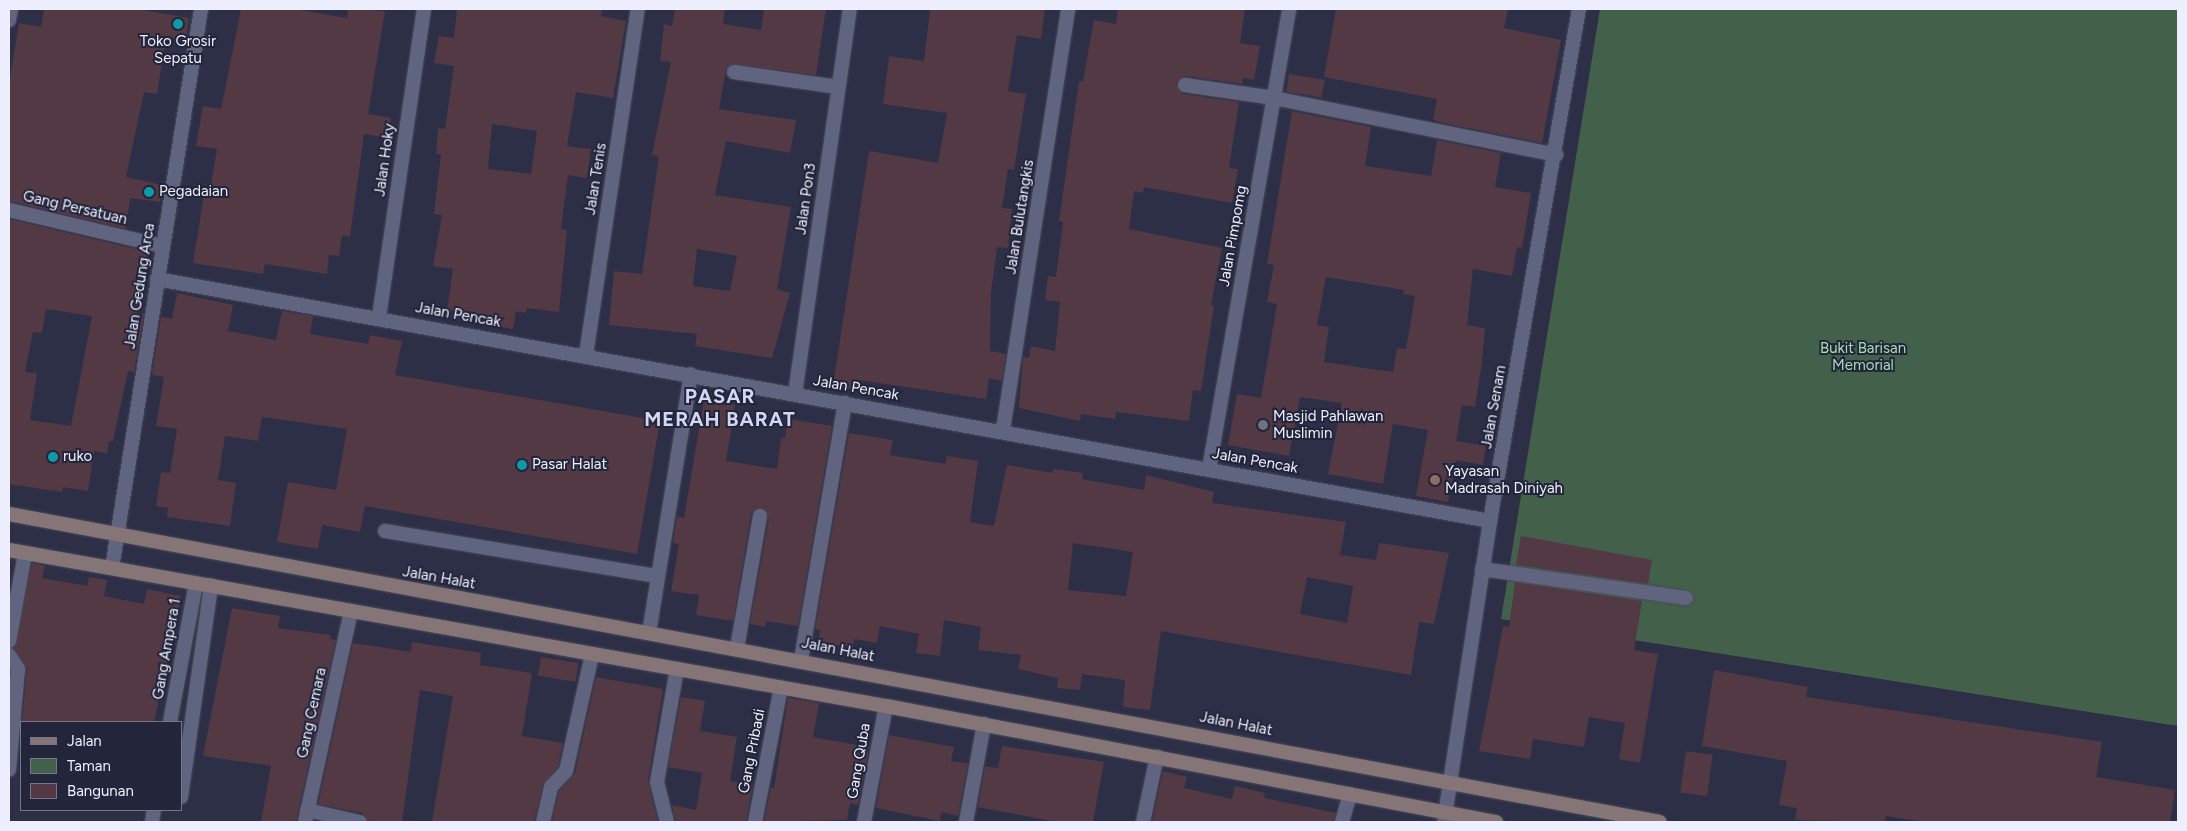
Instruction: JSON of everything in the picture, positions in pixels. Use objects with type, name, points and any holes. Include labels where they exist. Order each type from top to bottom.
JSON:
[{"type":"main road","name":"Jalan Halat","points":[[9,514],[118,536],[736,648],[1450,781],[1660,822]]},
{"type":"main road","points":[[9,550],[886,706],[1158,756],[1350,794],[1445,817],[1496,822]]},
{"type":"street","points":[[9,20],[11,9]]},
{"type":"street","name":"Jalan Gedung Arca","points":[[112,568],[201,9]]},
{"type":"street","name":"Jalan Hoky","points":[[379,317],[424,9]]},
{"type":"street","name":"Jalan Tenis","points":[[586,355],[638,9]]},
{"type":"street","name":"Jalan Pon3","points":[[795,394],[850,9]]},
{"type":"street","name":"Jalan Bulutangkis","points":[[1003,430],[1068,9]]},
{"type":"street","name":"Jalan Pimpomg","points":[[1209,469],[1289,9]]},
{"type":"street","name":"Jalan Senam","points":[[1445,817],[1482,569],[1556,155],[1579,9]]},
{"type":"street","points":[[734,72],[838,87]]},
{"type":"street","points":[[1185,85],[1274,98],[1556,155]]},
{"type":"street","name":"Gang Persatuan","points":[[9,210],[162,246]]},
{"type":"street","name":"Jalan Pencak","points":[[158,278],[1003,430],[1490,521]]},
{"type":"street","points":[[649,633],[656,576],[691,374]]},
{"type":"street","points":[[801,660],[845,403]]},
{"type":"street","points":[[736,648],[760,516]]},
{"type":"street","points":[[385,531],[656,576]]},
{"type":"street","points":[[9,641],[25,554]]},
{"type":"street","points":[[1482,569],[1686,598]]},
{"type":"street","name":"Gang Ampera 1","points":[[170,721],[196,582]]},
{"type":"street","points":[[182,789],[211,585]]},
{"type":"street","name":"Gang Cemara","points":[[306,816],[351,611]]},
{"type":"street","points":[[9,655],[18,670],[9,770]]},
{"type":"street","points":[[543,822],[551,787],[566,771],[592,655]]},
{"type":"street","points":[[667,822],[657,782],[677,669]]},
{"type":"street","name":"Gang Pribadi","points":[[755,822],[781,687]]},
{"type":"street","name":"Gang Quba","points":[[864,822],[886,706]]},
{"type":"street","points":[[966,822],[984,724]]},
{"type":"street","points":[[1143,822],[1158,756]]},
{"type":"street","points":[[1342,822],[1350,794]]},
{"type":"street","points":[[306,816],[360,822]]},
{"type":"green space","name":"Bukit Barisan Memorial","points":[[1600,9],[2178,9],[2178,726],[1501,619]]},
{"type":"building","points":[[44,9],[137,9],[189,18],[186,40],[166,37],[157,94],[144,92],[126,177],[163,185],[160,202],[130,198],[126,229],[9,201],[9,84],[19,23],[41,27]]},
{"type":"building","points":[[241,9],[294,9],[347,18],[348,9],[385,11],[368,114],[391,118],[387,138],[364,134],[350,237],[342,235],[339,256],[329,255],[327,274],[265,264],[263,274],[193,263],[205,189],[210,190],[217,149],[196,146],[203,106],[221,109]]},
{"type":"building","points":[[457,9],[602,9],[601,16],[626,21],[613,98],[576,92],[567,146],[591,149],[587,178],[568,175],[561,229],[567,230],[559,312],[527,308],[526,313],[516,311],[513,329],[487,325],[489,315],[447,310],[453,269],[433,266],[442,215],[434,214],[441,154],[436,154],[438,128],[445,129],[454,66],[434,63],[439,36],[454,38]],"holes":[[[492,124],[537,131],[531,174],[488,169]]]},
{"type":"building","points":[[675,9],[725,9],[723,24],[761,30],[764,9],[826,9],[816,75],[731,64],[726,69],[719,109],[796,120],[790,153],[726,141],[715,195],[791,207],[777,289],[790,293],[772,358],[695,346],[697,334],[609,325],[614,271],[642,274],[659,156],[652,155],[671,62],[660,61],[664,24],[672,26]],"holes":[[[697,249],[737,256],[730,291],[693,286]]]},
{"type":"building","points":[[930,9],[1045,9],[1041,39],[1017,35],[1008,91],[1026,94],[1014,170],[1008,169],[1002,208],[1012,209],[1008,248],[997,247],[991,293],[990,351],[1006,354],[1002,381],[989,378],[986,399],[859,380],[857,390],[833,386],[869,151],[938,163],[947,113],[883,104],[889,56],[924,61]]},
{"type":"building","points":[[1118,9],[1245,9],[1240,43],[1260,46],[1254,80],[1243,78],[1242,84],[1186,76],[1176,83],[1183,94],[1239,102],[1229,168],[1238,169],[1232,203],[1144,187],[1143,193],[1134,191],[1129,229],[1222,248],[1211,305],[1214,306],[1201,391],[1193,390],[1189,421],[1116,412],[1115,419],[1081,414],[1080,421],[1019,408],[1023,357],[1029,358],[1031,346],[1055,351],[1060,302],[1045,300],[1048,276],[1056,277],[1063,222],[1059,221],[1079,81],[1083,81],[1094,20],[1116,24]]},
{"type":"building","points":[[1336,9],[1508,9],[1504,28],[1561,40],[1542,143],[1439,122],[1433,119],[1437,99],[1324,77]]},
{"type":"building","points":[[1289,74],[1325,80],[1322,97],[1286,92]]},
{"type":"building","points":[[1292,111],[1371,127],[1365,166],[1431,176],[1437,140],[1501,153],[1495,187],[1531,193],[1522,248],[1517,247],[1512,276],[1473,269],[1467,325],[1485,328],[1482,362],[1475,407],[1462,405],[1456,441],[1486,446],[1483,465],[1456,460],[1448,502],[1416,496],[1428,430],[1393,424],[1383,484],[1328,474],[1342,403],[1300,397],[1289,456],[1228,445],[1237,394],[1261,398],[1277,304],[1267,302],[1274,265],[1267,264]],"holes":[[[1326,277],[1404,290],[1403,294],[1415,296],[1406,349],[1397,348],[1393,372],[1324,362],[1329,327],[1317,325]]]},
{"type":"building","points":[[9,219],[148,252],[137,313],[144,314],[134,372],[128,371],[113,441],[109,441],[107,454],[94,451],[88,491],[63,487],[62,492],[9,484]],"holes":[[[46,309],[92,316],[71,426],[30,420],[37,373],[25,372],[33,332],[42,333]]]},
{"type":"building","points":[[177,293],[233,305],[228,331],[276,340],[282,311],[313,316],[310,334],[368,344],[370,335],[402,341],[395,375],[660,421],[637,554],[365,506],[360,532],[322,525],[318,549],[277,542],[288,482],[336,490],[347,429],[262,417],[258,441],[225,436],[218,480],[236,483],[230,526],[167,517],[168,508],[156,506],[161,472],[170,473],[177,429],[156,426],[164,377],[152,375],[161,317],[172,319]]},
{"type":"building","points":[[704,400],[735,405],[726,461],[777,469],[781,438],[785,438],[788,419],[832,426],[798,626],[766,621],[765,627],[750,624],[769,518],[762,508],[751,514],[733,621],[696,615],[699,595],[671,591],[679,544],[673,543],[677,516],[684,518]]},
{"type":"building","points":[[849,433],[893,440],[890,455],[945,464],[947,456],[978,461],[970,522],[994,526],[1007,465],[1053,473],[1053,469],[1083,473],[1082,479],[1144,490],[1146,475],[1214,492],[1212,503],[1346,522],[1340,555],[1376,560],[1379,543],[1449,553],[1434,624],[1419,622],[1411,675],[1161,631],[1150,710],[1123,707],[1125,680],[1082,674],[1080,690],[1057,688],[1058,678],[1018,669],[1021,655],[978,650],[981,627],[944,620],[940,656],[916,653],[919,634],[880,626],[877,643],[854,639],[853,647],[818,643],[820,630],[815,629]],"holes":[[[1073,543],[1133,552],[1126,596],[1068,590]],[[1307,577],[1353,586],[1347,623],[1300,614]]]},
{"type":"building","points":[[1521,536],[1652,560],[1648,584],[1516,565]]},
{"type":"building","points":[[32,563],[45,566],[42,578],[87,586],[89,577],[107,580],[104,596],[144,604],[147,589],[181,596],[154,721],[22,721],[27,669],[14,648]]},
{"type":"building","points":[[1515,582],[1642,601],[1634,650],[1658,654],[1640,763],[1619,759],[1625,723],[1589,717],[1584,747],[1533,739],[1530,759],[1479,751],[1503,626],[1509,627]]},
{"type":"building","points":[[232,608],[280,616],[278,628],[331,635],[330,639],[336,640],[296,822],[261,822],[271,766],[203,756]]},
{"type":"building","points":[[412,642],[481,653],[480,665],[532,673],[522,736],[563,743],[558,767],[543,785],[534,822],[432,822],[453,696],[420,690],[402,822],[369,822],[362,813],[318,804],[353,643],[411,652]]},
{"type":"building","points":[[541,657],[579,663],[576,682],[538,676]]},
{"type":"building","points":[[1714,670],[1808,687],[1806,697],[2102,742],[2096,777],[2175,790],[2170,822],[1925,822],[1886,816],[1884,822],[1795,820],[1797,808],[1779,805],[1787,761],[1702,746]]},
{"type":"building","points":[[596,677],[663,689],[648,781],[658,822],[552,822],[559,791],[575,773]]},
{"type":"building","points":[[681,697],[705,701],[700,731],[737,737],[730,781],[753,785],[746,822],[676,822],[672,805],[696,810],[702,773],[668,767]]},
{"type":"building","points":[[788,698],[819,703],[813,737],[869,747],[858,805],[850,803],[847,820],[764,822],[771,787],[774,788]]},
{"type":"building","points":[[889,735],[954,747],[951,761],[968,763],[958,816],[941,812],[940,821],[876,808]]},
{"type":"building","points":[[1002,746],[1104,762],[1093,822],[1057,822],[978,807],[985,766],[998,768]]},
{"type":"building","points":[[1686,751],[1713,755],[1707,796],[1680,793]]},
{"type":"building","points":[[1163,771],[1187,777],[1184,788],[1232,799],[1235,786],[1265,793],[1264,798],[1336,813],[1333,822],[1152,822]]},
{"type":"place","name":"Toko Grosir Sepatu","points":[[178,24]]},
{"type":"place","name":"Pegadaian","points":[[149,192]]},
{"type":"place","name":"Masjid Pahlawan Muslimin","points":[[1263,425]]},
{"type":"place","name":"ruko","points":[[53,457]]},
{"type":"place","name":"Pasar Halat","points":[[522,465]]},
{"type":"place","name":"Yayasan Madrasah Diniyah","points":[[1435,480]]},
{"type":"district","name":"PASAR MERAH BARAT","points":[[720,408]]}]
